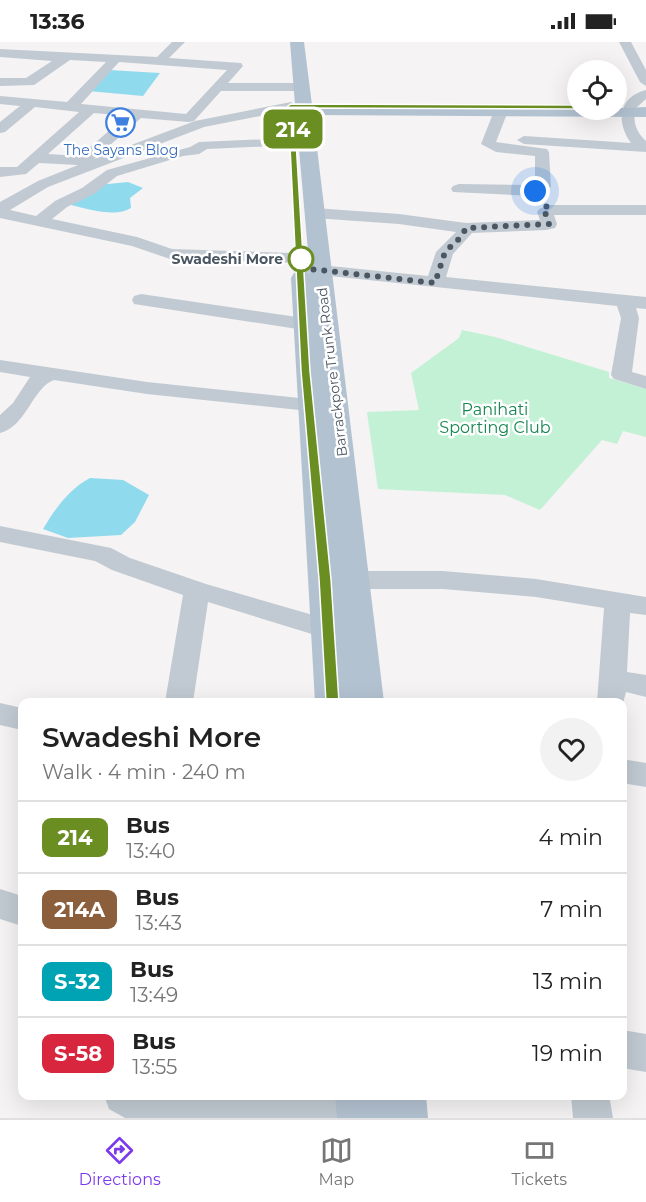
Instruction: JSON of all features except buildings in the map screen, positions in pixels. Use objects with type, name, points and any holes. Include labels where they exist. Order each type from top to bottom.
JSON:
[{"type":"main road","name":"Barrackpore Trunk Road","points":[[287,42],[314,213],[304,324],[333,698]]},
{"type":"main road","name":"Barrackpore Trunk Road","points":[[297,42],[293,142],[355,580],[366,698]]},
{"type":"main road","points":[[295,102],[567,107]]},
{"type":"main road","points":[[295,102],[501,111],[634,109]]},
{"type":"main road","points":[[360,1100],[361,1118]]},
{"type":"main road","points":[[402,1100],[404,1118]]},
{"type":"street","points":[[625,42],[646,82]]},
{"type":"street","points":[[98,56],[112,43]]},
{"type":"street","points":[[160,61],[175,45],[197,51],[189,64]]},
{"type":"street","points":[[0,53],[65,58],[98,56],[237,66],[189,118],[1,100]]},
{"type":"street","points":[[0,82],[21,83],[37,78],[65,58]]},
{"type":"street","points":[[70,107],[116,58]]},
{"type":"street","points":[[11,69],[45,72]]},
{"type":"street","points":[[1,100],[21,83]]},
{"type":"street","points":[[218,87],[295,102]]},
{"type":"street","points":[[646,94],[632,102],[634,109],[627,124],[636,140],[646,148]]},
{"type":"street","points":[[0,211],[20,196],[42,184],[200,124],[295,102]]},
{"type":"street","points":[[0,129],[32,104]]},
{"type":"street","points":[[0,171],[21,171],[89,110]]},
{"type":"street","points":[[459,189],[535,191],[543,188],[542,153],[489,146],[501,111]]},
{"type":"street","points":[[35,158],[83,160],[137,114]]},
{"type":"street","points":[[490,138],[646,148]]},
{"type":"street","points":[[40,221],[61,204],[88,191],[112,173],[140,164],[194,151],[204,145],[293,142]]},
{"type":"street","points":[[535,191],[549,210]]},
{"type":"street","points":[[0,194],[20,196]]},
{"type":"street","points":[[314,213],[379,217],[466,228],[546,225],[549,224],[545,212],[549,210],[646,210]]},
{"type":"street","points":[[0,211],[137,242],[170,254],[225,254],[311,264],[435,283],[646,303]]},
{"type":"street","points":[[435,283],[445,252],[461,237],[466,228]]},
{"type":"street","points":[[141,300],[304,324]]},
{"type":"street","points":[[624,302],[630,318],[621,375],[646,383]]},
{"type":"street","points":[[0,366],[46,374],[309,405]]},
{"type":"street","points":[[0,427],[20,407],[40,378],[46,374]]},
{"type":"street","points":[[0,534],[102,554],[121,564],[197,590],[328,629]]},
{"type":"street","points":[[355,580],[443,580],[537,588],[646,606]]},
{"type":"street","points":[[180,698],[197,590]]},
{"type":"street","points":[[618,601],[612,691],[646,686]]},
{"type":"street","points":[[0,714],[18,718]]},
{"type":"street","points":[[627,772],[646,775]]},
{"type":"street","points":[[0,904],[18,910]]},
{"type":"street","points":[[627,1050],[646,1053]]},
{"type":"street","points":[[158,1100],[335,1118]]},
{"type":"street","points":[[590,1100],[592,1118]]},
{"type":"green space","name":"Panihati Sporting Club","points":[[462,330],[495,337],[609,372],[609,378],[646,389],[646,437],[623,431],[617,444],[602,440],[540,510],[505,495],[378,489],[367,412],[419,410],[411,373],[459,338]]},
{"type":"water","points":[[109,70],[160,73],[143,96],[88,91]]},
{"type":"water","points":[[128,182],[143,188],[130,198],[131,208],[125,211],[101,212],[71,205],[98,185]]},
{"type":"water","points":[[90,478],[123,480],[149,495],[135,522],[121,535],[68,538],[43,529],[63,500]]},
{"type":"bus line","name":"214","points":[[333,698],[325,579],[306,371],[291,106],[567,107]]},
{"type":"place","name":"The Sayans Blog","points":[[121,123]]},
{"type":"place","name":"Swadeshi More","points":[[301,259]]},
{"type":"route","points":[[301,259],[301,268],[435,283],[440,261],[445,252],[461,237],[466,228],[549,224],[545,212],[549,210],[535,191]]}]
